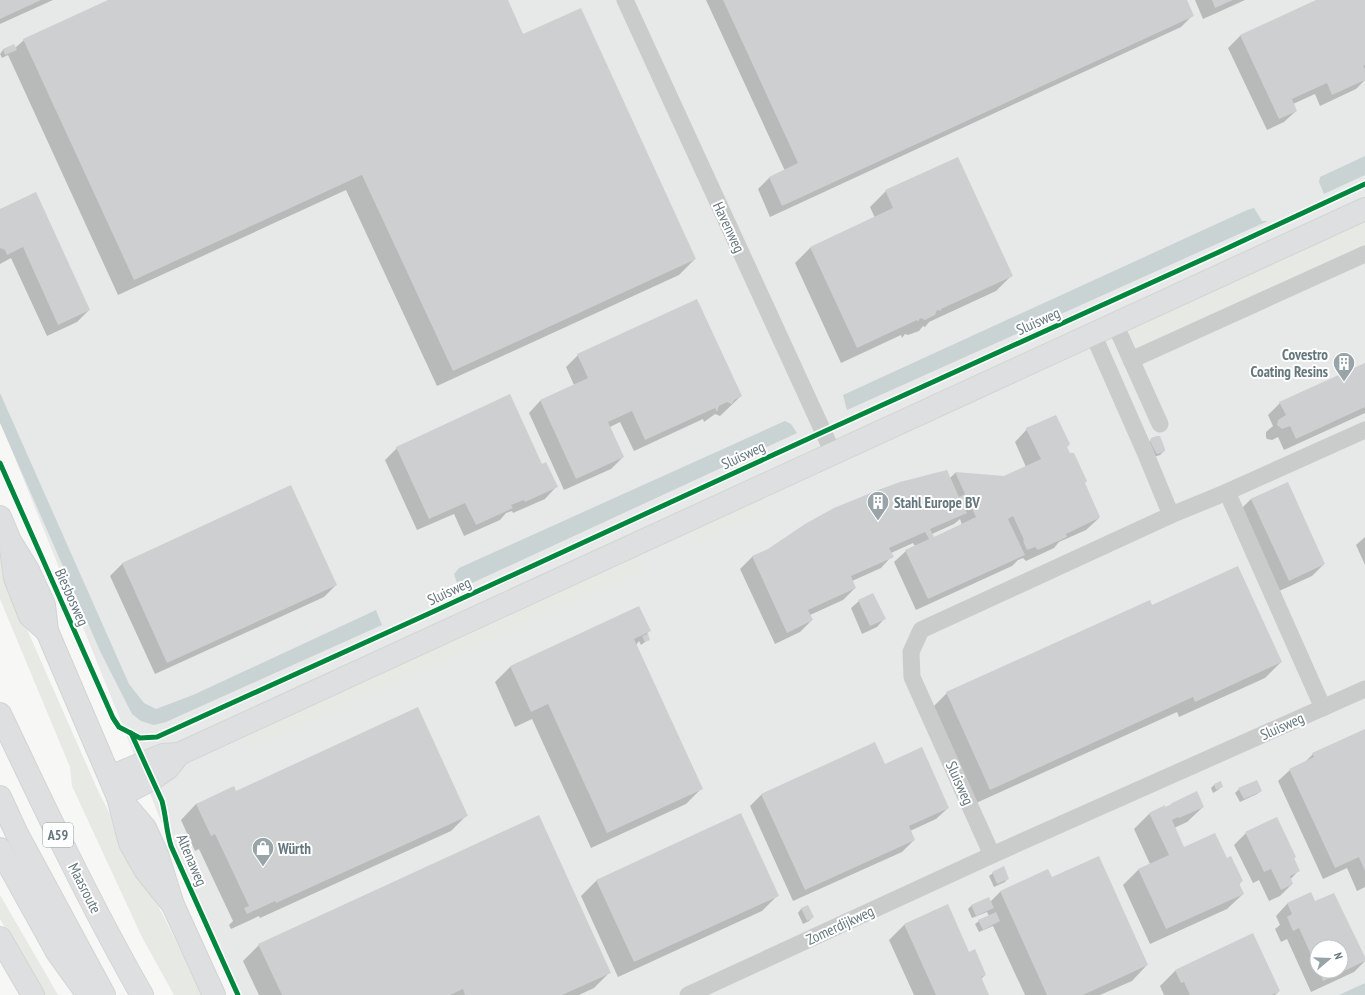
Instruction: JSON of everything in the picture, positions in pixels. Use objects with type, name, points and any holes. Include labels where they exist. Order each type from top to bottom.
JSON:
[{"type":"main road","points":[[110,777],[163,755],[179,754],[1365,209]]},
{"type":"main road","name":"Biesbosweg","points":[[0,517],[10,541],[28,570],[44,605],[47,631],[110,777]]},
{"type":"main road","name":"Maasroute","points":[[0,714],[47,814],[119,954],[142,995]]},
{"type":"main road","points":[[118,797],[152,779],[168,768],[179,754]]},
{"type":"main road","name":"Altenaweg","points":[[110,777],[118,797],[145,828],[157,854],[173,904],[214,995]]},
{"type":"main road","name":"A59","points":[[0,797],[17,834],[104,995]]},
{"type":"main road","points":[[0,849],[57,952],[88,995]]},
{"type":"main road","points":[[0,938],[33,995]]},
{"type":"street","name":"Havenweg","points":[[625,0],[833,453]]},
{"type":"street","points":[[1131,360],[1365,254]]},
{"type":"street","points":[[1115,324],[1160,424]]},
{"type":"street","points":[[1093,334],[1146,452],[1171,515]]},
{"type":"street","name":"Sluisweg","points":[[1365,430],[1227,492],[1171,515],[921,630],[911,652],[912,677],[992,855],[1365,689]]},
{"type":"street","name":"Sluisweg","points":[[1227,492],[1323,708]]},
{"type":"street","name":"Zomerdijkweg","points":[[688,995],[992,855]]},
{"type":"shaded area","points":[[0,0],[1365,0],[1365,995],[238,995],[171,846],[0,421]]},
{"type":"shaded area","points":[[1365,156],[1365,175],[1324,194],[1319,182],[1320,177]]},
{"type":"shaded area","points":[[1254,208],[1262,221],[1268,221],[847,410],[843,395]]},
{"type":"shaded area","points":[[1365,221],[1365,246],[1144,346],[1135,345],[1131,341],[1131,334],[1135,327]]},
{"type":"shaded area","points":[[0,393],[129,684],[144,703],[156,709],[193,695],[376,610],[382,625],[166,722],[154,725],[141,721],[132,714],[101,653],[0,423]]},
{"type":"shaded area","points":[[785,421],[791,424],[797,433],[459,589],[454,574],[459,568]]},
{"type":"shaded area","points":[[758,497],[766,513],[702,543],[695,543],[689,529]]},
{"type":"shaded area","points":[[0,553],[18,609],[99,793],[168,925],[202,995],[174,995],[141,935],[72,786],[70,767],[0,599]]},
{"type":"shaded area","points":[[637,553],[645,570],[260,745],[253,746],[246,732]]},
{"type":"shaded area","points":[[0,895],[58,995],[44,995],[0,919]]},
{"type":"shaded area","points":[[1365,983],[1365,995],[1339,995]]},
{"type":"building","points":[[0,0],[41,0],[0,19]]},
{"type":"building","points":[[108,0],[508,0],[523,34],[581,8],[696,259],[453,371],[362,175],[134,280],[23,39]]},
{"type":"building","points":[[723,0],[1187,0],[1194,16],[782,206],[769,177],[798,163]]},
{"type":"building","points":[[1212,0],[1233,0],[1215,8]]},
{"type":"building","points":[[1316,0],[1365,0],[1365,65],[1363,66],[1365,69],[1365,80],[1332,95],[1327,83],[1292,99],[1297,111],[1279,119],[1240,35]]},
{"type":"building","points":[[14,44],[17,50],[5,55],[3,49]]},
{"type":"building","points":[[958,157],[1013,276],[941,309],[941,311],[937,310],[935,315],[925,320],[920,318],[918,322],[917,320],[857,348],[810,247],[893,208],[885,190]]},
{"type":"building","points":[[36,192],[90,310],[58,325],[23,247],[7,255],[5,250],[0,248],[0,209]]},
{"type":"building","points":[[697,299],[742,396],[734,400],[732,404],[727,402],[719,406],[717,412],[715,408],[645,440],[632,411],[608,422],[624,457],[576,479],[540,400],[588,378],[577,354]]},
{"type":"building","name":"Covestro Coating Resins","points":[[1365,363],[1365,407],[1296,439],[1290,426],[1282,429],[1277,425],[1278,420],[1286,415],[1279,402]]},
{"type":"building","points":[[510,394],[542,464],[546,462],[558,487],[525,502],[524,500],[511,505],[513,508],[476,525],[465,503],[429,519],[396,447]]},
{"type":"building","name":"Stahl Europe BV","points":[[1056,415],[1070,444],[1067,447],[1070,453],[1074,453],[1087,481],[1085,483],[1100,517],[1099,518],[1066,534],[1067,537],[1038,550],[1035,547],[1027,550],[1013,516],[1008,519],[1025,555],[928,599],[905,550],[929,539],[925,532],[889,548],[894,557],[851,576],[856,588],[808,610],[813,620],[787,633],[752,556],[768,549],[805,524],[834,508],[900,482],[947,470],[959,497],[965,494],[955,472],[1004,476],[1041,459],[1026,428]],"holes":[[[968,500],[976,517],[934,537],[930,529],[967,513],[962,502]]]},
{"type":"building","points":[[1160,436],[1165,449],[1165,451],[1158,454],[1150,441],[1151,438]]},
{"type":"building","points":[[1288,482],[1325,564],[1289,581],[1251,499]]},
{"type":"building","points":[[291,485],[337,585],[167,663],[122,563]]},
{"type":"building","points":[[1238,566],[1282,662],[1195,702],[1193,697],[990,790],[946,692],[1150,600],[1152,605]]},
{"type":"building","points":[[873,593],[886,619],[870,626],[858,600]]},
{"type":"building","points":[[639,606],[651,631],[634,639],[703,789],[607,833],[548,704],[531,712],[510,666]]},
{"type":"building","points":[[648,634],[650,640],[645,642],[642,636]]},
{"type":"building","points":[[418,707],[468,816],[276,903],[275,901],[247,914],[244,908],[249,906],[215,834],[211,836],[196,804],[234,786],[236,791]]},
{"type":"building","points":[[1365,729],[1365,871],[1359,857],[1335,868],[1289,769],[1314,757],[1312,753]]},
{"type":"building","points":[[875,742],[885,764],[922,747],[949,808],[909,826],[915,840],[805,890],[761,794]]},
{"type":"building","points":[[1257,780],[1262,791],[1244,799],[1238,788]]},
{"type":"building","points":[[1221,781],[1223,787],[1216,790],[1214,784]]},
{"type":"building","points":[[1197,791],[1204,807],[1172,820],[1184,847],[1215,833],[1227,858],[1231,856],[1243,881],[1239,883],[1244,894],[1166,929],[1138,869],[1169,855],[1149,813],[1165,805],[1165,807],[1172,804]]},
{"type":"building","points":[[741,813],[779,896],[634,962],[596,880]]},
{"type":"building","points":[[539,815],[611,973],[562,995],[465,995],[463,989],[450,995],[282,995],[258,944]]},
{"type":"building","points":[[1277,817],[1296,857],[1294,858],[1300,871],[1290,876],[1293,884],[1281,890],[1271,869],[1264,872],[1245,832]]},
{"type":"building","points":[[1099,856],[1148,965],[1083,995],[1047,995],[1000,891],[1048,869],[1052,877]]},
{"type":"building","points":[[1004,866],[1009,879],[997,884],[992,872]]},
{"type":"building","points":[[1311,892],[1315,901],[1334,893],[1365,957],[1365,961],[1349,969],[1349,939],[1309,939],[1309,950],[1299,928],[1293,931],[1287,917],[1292,914],[1287,903]]},
{"type":"building","points":[[989,897],[994,908],[976,916],[971,905]]},
{"type":"building","points":[[948,904],[969,952],[975,949],[986,975],[981,977],[989,995],[936,995],[904,924]]},
{"type":"building","points":[[808,905],[814,917],[807,921],[801,908]]},
{"type":"building","points":[[996,912],[1000,921],[983,930],[978,920]]},
{"type":"building","points":[[1253,933],[1280,991],[1272,995],[1190,995],[1184,982],[1181,983],[1175,970]]},
{"type":"cycle path","points":[[0,463],[113,718],[119,727],[140,738],[157,737],[1365,184]]},
{"type":"cycle path","points":[[131,733],[162,801],[171,846],[238,995]]},
{"type":"place","name":"Covestro Coating Resins","points":[[1344,382]]},
{"type":"place","name":"Stahl Europe BV","points":[[878,522]]},
{"type":"place","name":"Würth","points":[[263,868]]}]
